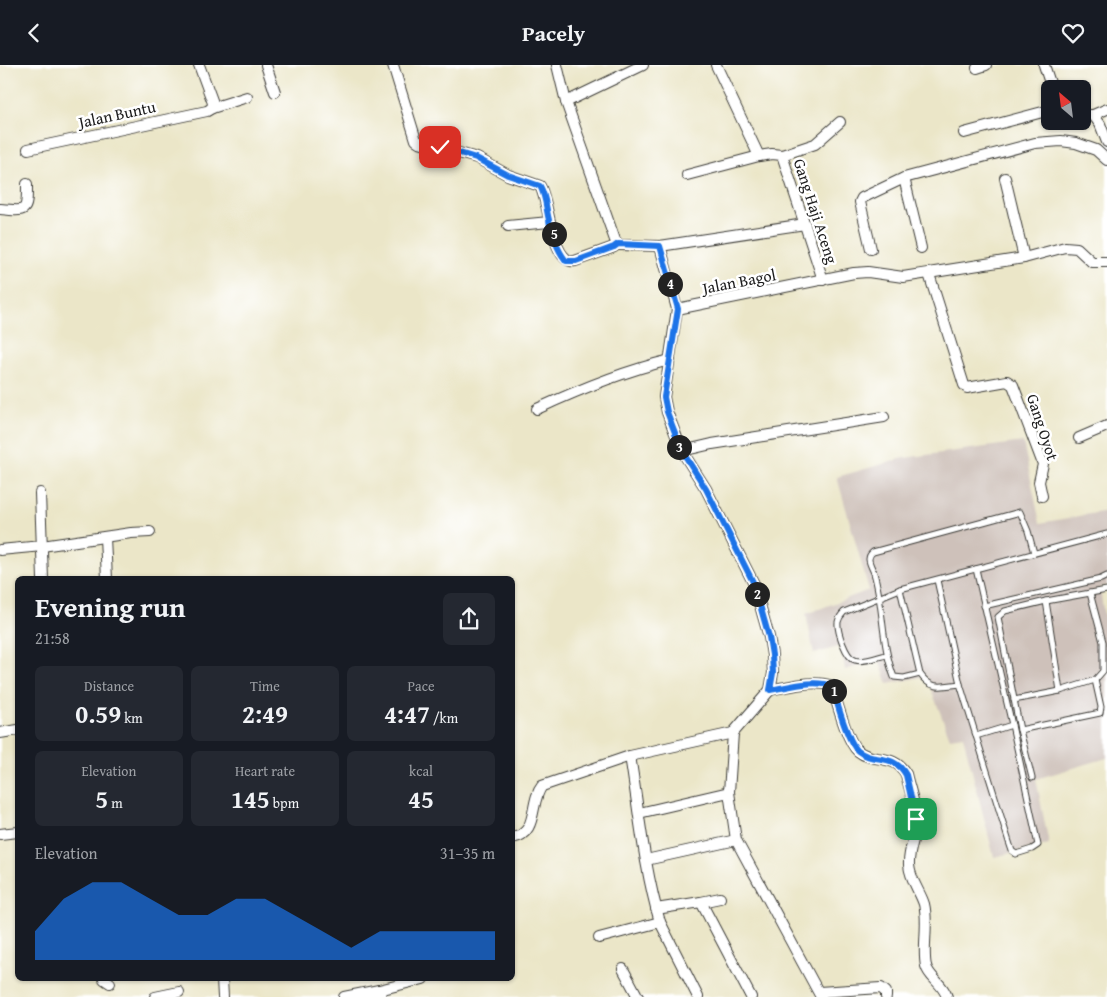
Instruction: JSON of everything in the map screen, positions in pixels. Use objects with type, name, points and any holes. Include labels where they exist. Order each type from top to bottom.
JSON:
[{"type":"street","points":[[200,65],[212,108]]},
{"type":"street","points":[[266,65],[275,92]]},
{"type":"street","points":[[393,65],[418,141],[476,158],[508,175],[538,184],[542,189],[549,222],[562,256],[570,262],[602,252],[618,244],[660,246],[805,224]]},
{"type":"street","points":[[557,65],[566,101],[618,244]]},
{"type":"street","points":[[566,101],[643,65]]},
{"type":"street","points":[[716,65],[759,157]]},
{"type":"street","points":[[1044,65],[1049,80]]},
{"type":"street","name":"Jalan Buntu","points":[[28,149],[206,111],[247,97]]},
{"type":"street","points":[[1091,114],[1107,109]]},
{"type":"street","points":[[964,133],[1041,112]]},
{"type":"street","points":[[1091,117],[1100,124],[1107,142]]},
{"type":"street","points":[[782,155],[815,145],[840,122]]},
{"type":"street","points":[[871,249],[860,202],[862,198],[904,178],[1035,143],[1061,141],[1076,143],[1096,150],[1107,160]]},
{"type":"street","name":"Gang Haji Aceng","points":[[687,175],[772,154],[782,155],[823,280]]},
{"type":"street","points":[[904,178],[921,248]]},
{"type":"street","points":[[1005,178],[1024,258]]},
{"type":"street","points":[[0,209],[16,211],[24,208],[27,205],[28,184]]},
{"type":"street","points":[[508,226],[549,222]]},
{"type":"street","points":[[515,838],[524,833],[531,822],[542,786],[630,756],[733,733],[770,690],[773,673],[772,655],[769,637],[754,584],[706,489],[682,451],[676,438],[664,397],[678,309],[660,246]]},
{"type":"street","name":"Jalan Bagol","points":[[678,309],[861,272],[894,277],[929,274],[1024,258],[1056,249],[1072,247],[1077,247],[1092,262],[1107,262]]},
{"type":"street","name":"Gang Oyot","points":[[929,274],[964,385],[968,388],[1007,381],[1013,385],[1043,464],[1039,482],[1042,496]]},
{"type":"street","points":[[537,409],[612,378],[670,360]]},
{"type":"street","points":[[682,451],[884,417]]},
{"type":"street","points":[[1078,437],[1107,426]]},
{"type":"street","points":[[40,493],[43,576]]},
{"type":"street","points":[[0,550],[150,532]]},
{"type":"street","points":[[105,537],[106,576]]},
{"type":"street","points":[[770,690],[814,683],[826,683],[832,686],[852,745],[861,754],[897,763],[903,769],[916,819],[909,866],[914,886],[924,904],[926,966],[929,973],[944,988],[947,997]]},
{"type":"street","points":[[0,733],[15,730]]},
{"type":"street","points":[[733,733],[729,792],[736,839],[820,994],[881,988],[886,993],[886,997]]},
{"type":"street","points":[[630,756],[646,860],[656,909],[660,922],[698,997]]},
{"type":"street","points":[[639,813],[729,792]]},
{"type":"street","points":[[0,833],[15,832]]},
{"type":"street","points":[[646,860],[736,839]]},
{"type":"street","points":[[656,909],[720,898]]},
{"type":"street","points":[[701,902],[751,997]]},
{"type":"street","points":[[599,938],[660,922]]},
{"type":"street","points":[[624,969],[638,997]]},
{"type":"street","points":[[222,981],[223,997]]},
{"type":"street","points":[[344,997],[380,993],[417,981]]},
{"type":"street","points":[[155,997],[180,991]]},
{"type":"lane","points":[[920,674],[904,678],[894,677],[886,655],[874,575],[868,558],[873,552],[1020,512],[1034,553]]},
{"type":"lane","points":[[886,655],[858,661],[853,660],[846,654],[838,623],[839,617],[844,612],[900,589],[1107,534]]},
{"type":"lane","points":[[937,580],[960,683],[1012,851],[1016,854],[1038,845],[1037,836],[976,569]]},
{"type":"lane","points":[[984,607],[1107,577]]},
{"type":"lane","points":[[900,589],[920,674],[928,683],[936,687],[960,683]]},
{"type":"lane","points":[[1032,778],[1020,730],[998,617],[1005,611],[1107,589]]},
{"type":"lane","points":[[1014,700],[1060,691],[1096,680],[1103,671],[1103,642],[1090,593]]},
{"type":"lane","points":[[1046,601],[1060,691]]},
{"type":"lane","points":[[1020,730],[1100,713],[1101,707],[1096,680]]},
{"type":"lane","points":[[976,736],[1012,725]]},
{"type":"shaded area","points":[[1023,442],[1040,523],[1107,511],[1107,586],[1100,588],[1107,636],[1107,758],[1036,779],[1049,844],[994,857],[963,736],[950,738],[926,676],[888,684],[879,660],[845,670],[841,646],[814,654],[806,614],[869,590],[837,477],[904,458]]},
{"type":"route","points":[[440,147],[476,158],[508,175],[540,186],[546,203],[549,222],[562,256],[566,261],[576,261],[615,247],[618,244],[660,246],[678,309],[664,397],[667,412],[682,451],[706,489],[754,584],[769,637],[772,655],[773,673],[770,690],[814,683],[826,683],[832,686],[852,745],[857,751],[861,754],[897,763],[903,769],[916,819]]}]
